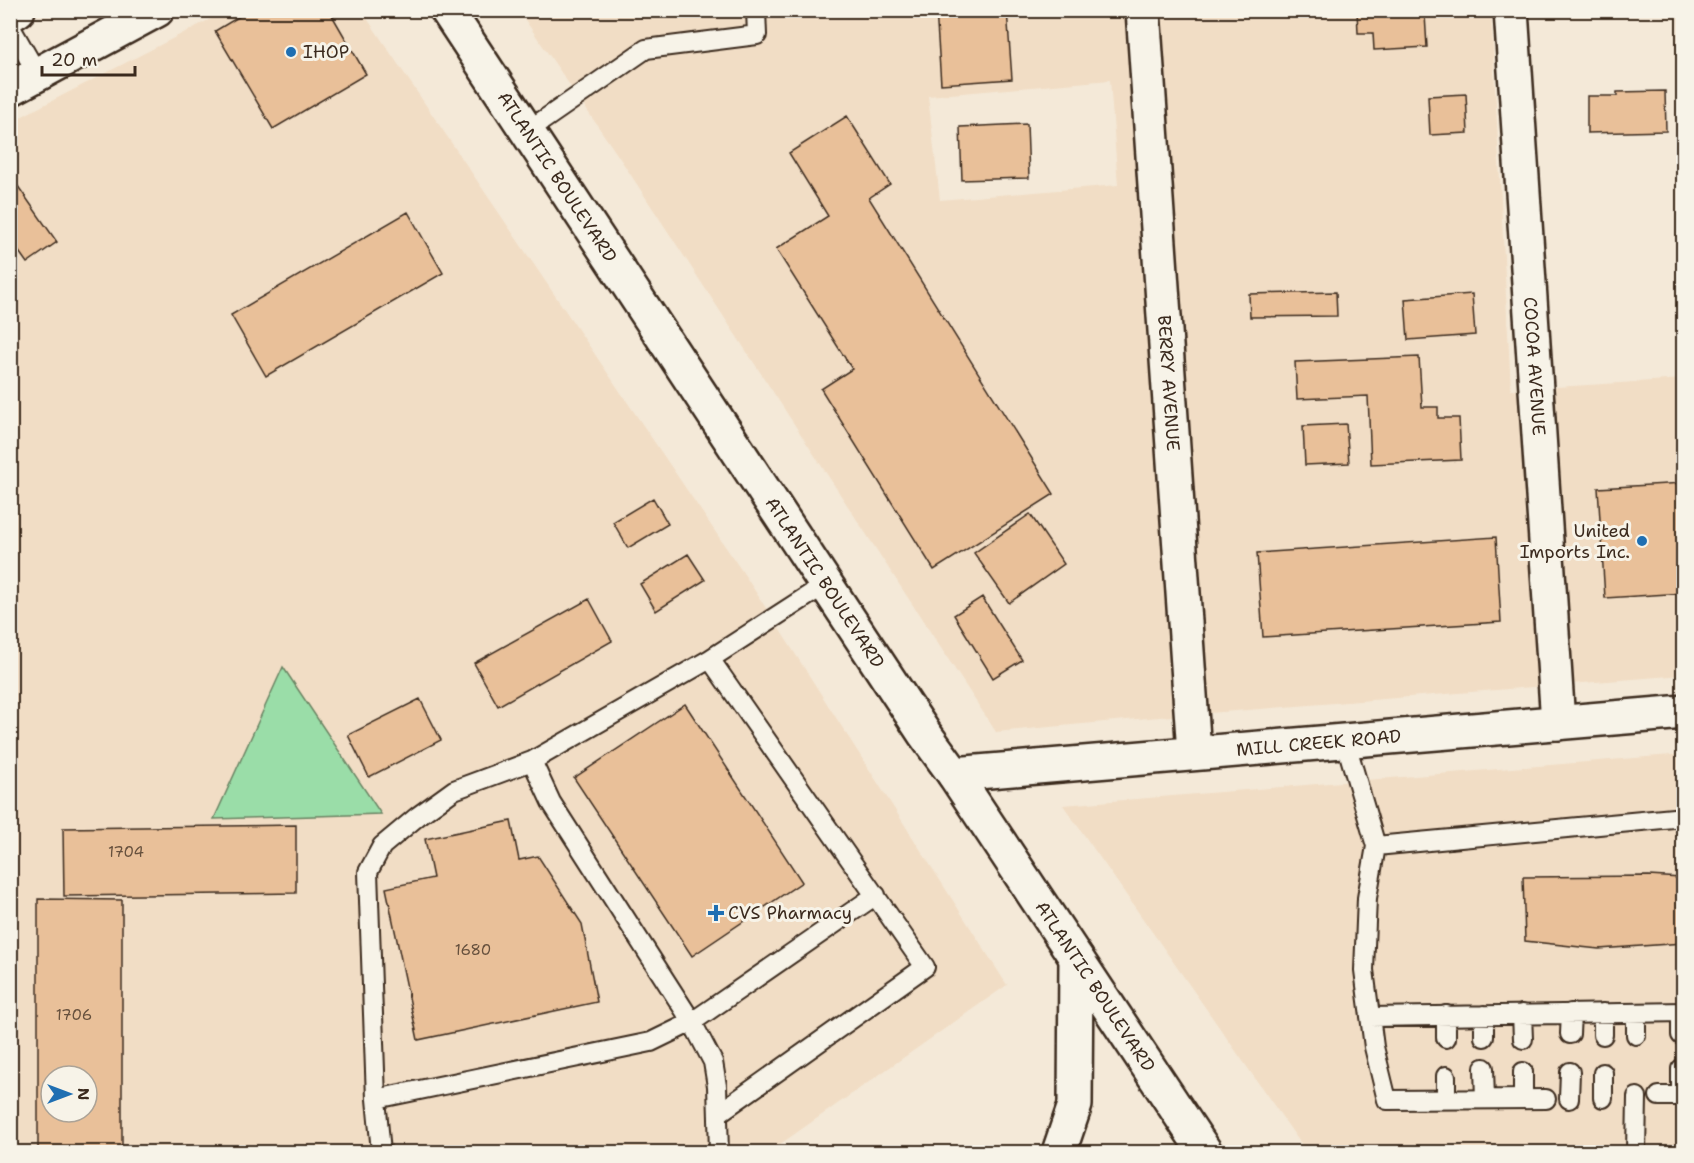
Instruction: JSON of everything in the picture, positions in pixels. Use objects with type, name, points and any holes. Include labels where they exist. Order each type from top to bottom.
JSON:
[{"type":"street","points":[[10,15],[18,10]]},
{"type":"street","points":[[24,82],[157,10]]},
{"type":"street","name":"ATLANTIC BOULEVARD","points":[[447,10],[924,733],[954,774],[1205,1152]]},
{"type":"street","name":"BERRY AVENUE","points":[[1143,10],[1194,753]]},
{"type":"street","name":"COCOA AVENUE","points":[[1511,10],[1558,723]]},
{"type":"street","name":"MILL CREEK ROAD","points":[[954,774],[1683,712]]},
{"type":"street","points":[[1059,1152],[1075,1105],[1076,958]]},
{"type":"lane","points":[[526,132],[646,49],[757,35],[756,10]]},
{"type":"lane","points":[[10,26],[24,82]]},
{"type":"lane","points":[[381,1152],[376,1099],[368,872],[382,846],[454,790],[532,761],[710,659],[826,584]]},
{"type":"lane","points":[[710,659],[926,967],[719,1113]]},
{"type":"lane","points":[[1345,740],[1376,846],[1366,898],[1364,960],[1374,1047],[1387,1100],[1546,1099]]},
{"type":"lane","points":[[532,761],[551,802],[692,1022],[713,1062],[719,1113],[719,1152]]},
{"type":"lane","points":[[1376,846],[1683,817]]},
{"type":"lane","points":[[376,1099],[651,1042],[692,1022],[876,895]]},
{"type":"lane","points":[[1636,1012],[1636,1035]]},
{"type":"lane","points":[[1370,1017],[1682,1012],[1681,1035]]},
{"type":"lane","points":[[1570,1034],[1571,1013]]},
{"type":"lane","points":[[1604,1013],[1604,1035]]},
{"type":"lane","points":[[1522,1014],[1523,1039]]},
{"type":"lane","points":[[1446,1015],[1446,1038]]},
{"type":"lane","points":[[1484,1015],[1484,1037]]},
{"type":"lane","points":[[1484,1068],[1485,1100]]},
{"type":"lane","points":[[1659,1096],[1682,1096],[1681,1069]]},
{"type":"lane","points":[[1523,1072],[1523,1100]]},
{"type":"lane","points":[[1569,1099],[1570,1072]]},
{"type":"lane","points":[[1603,1073],[1603,1098]]},
{"type":"lane","points":[[1446,1076],[1446,1100]]},
{"type":"lane","points":[[1636,1152],[1637,1097]]},
{"type":"shaded area","points":[[226,11],[362,11],[748,580],[1007,985],[769,1152],[11,1152],[11,122]],"holes":[[[283,667],[380,813],[214,818]]]},
{"type":"shaded area","points":[[519,11],[1491,11],[1511,390],[1683,379],[1683,675],[996,732],[621,160]],"holes":[[[1110,80],[1118,185],[940,200],[928,96]]]},
{"type":"shaded area","points":[[1683,754],[1683,1149],[1304,1148],[1063,805]]},
{"type":"green space","points":[[283,667],[381,814],[214,819]]},
{"type":"building","name":"IHOP","points":[[250,10],[329,10],[366,74],[273,129],[215,31]]},
{"type":"building","points":[[936,10],[1007,10],[1012,79],[941,84]]},
{"type":"building","points":[[1357,10],[1443,10],[1443,14],[1425,15],[1427,47],[1374,50],[1373,33],[1358,33]]},
{"type":"building","points":[[1665,91],[1666,131],[1587,133],[1587,96],[1617,96],[1617,92]]},
{"type":"building","points":[[1466,94],[1468,133],[1430,135],[1428,96]]},
{"type":"building","points":[[847,116],[890,184],[869,198],[1054,494],[934,570],[821,389],[852,369],[776,249],[828,216],[789,153]]},
{"type":"building","points":[[1027,124],[1029,178],[962,180],[960,127]]},
{"type":"building","points":[[15,182],[57,242],[27,263],[10,239],[10,185]]},
{"type":"building","points":[[408,212],[443,273],[266,376],[231,315]]},
{"type":"building","points":[[1336,292],[1337,316],[1250,317],[1249,294]]},
{"type":"building","points":[[1472,294],[1475,335],[1408,340],[1405,299]]},
{"type":"building","points":[[1419,357],[1422,407],[1438,407],[1438,418],[1459,418],[1461,460],[1371,464],[1368,396],[1297,399],[1295,362]]},
{"type":"building","points":[[1346,424],[1349,463],[1305,465],[1303,426]]},
{"type":"building","name":"United Imports Inc.","points":[[1684,483],[1684,593],[1605,598],[1598,488]]},
{"type":"building","points":[[653,498],[668,524],[628,548],[613,522]]},
{"type":"building","points":[[1030,514],[1064,564],[1009,603],[974,553]]},
{"type":"building","points":[[1496,537],[1501,622],[1263,637],[1257,553]]},
{"type":"building","points":[[688,554],[705,580],[656,611],[640,584]]},
{"type":"building","points":[[982,597],[1022,660],[993,678],[954,615]]},
{"type":"building","points":[[589,599],[612,641],[498,706],[474,663]]},
{"type":"building","points":[[420,699],[441,740],[369,777],[348,735]]},
{"type":"building","name":"CVS Pharmacy","points":[[685,704],[802,882],[692,956],[574,778]]},
{"type":"building","points":[[511,821],[519,860],[538,856],[582,924],[597,1002],[418,1040],[386,888],[433,878],[425,839]]},
{"type":"building","points":[[296,825],[296,893],[64,896],[63,828]]},
{"type":"building","points":[[1523,877],[1681,878],[1683,943],[1599,949],[1525,941]]},
{"type":"building","points":[[38,899],[122,900],[122,1152],[38,1152]]},
{"type":"place","name":"IHOP","points":[[291,52]]},
{"type":"place","name":"United Imports Inc.","points":[[1642,541]]},
{"type":"place","name":"CVS Pharmacy","points":[[716,913]]}]
